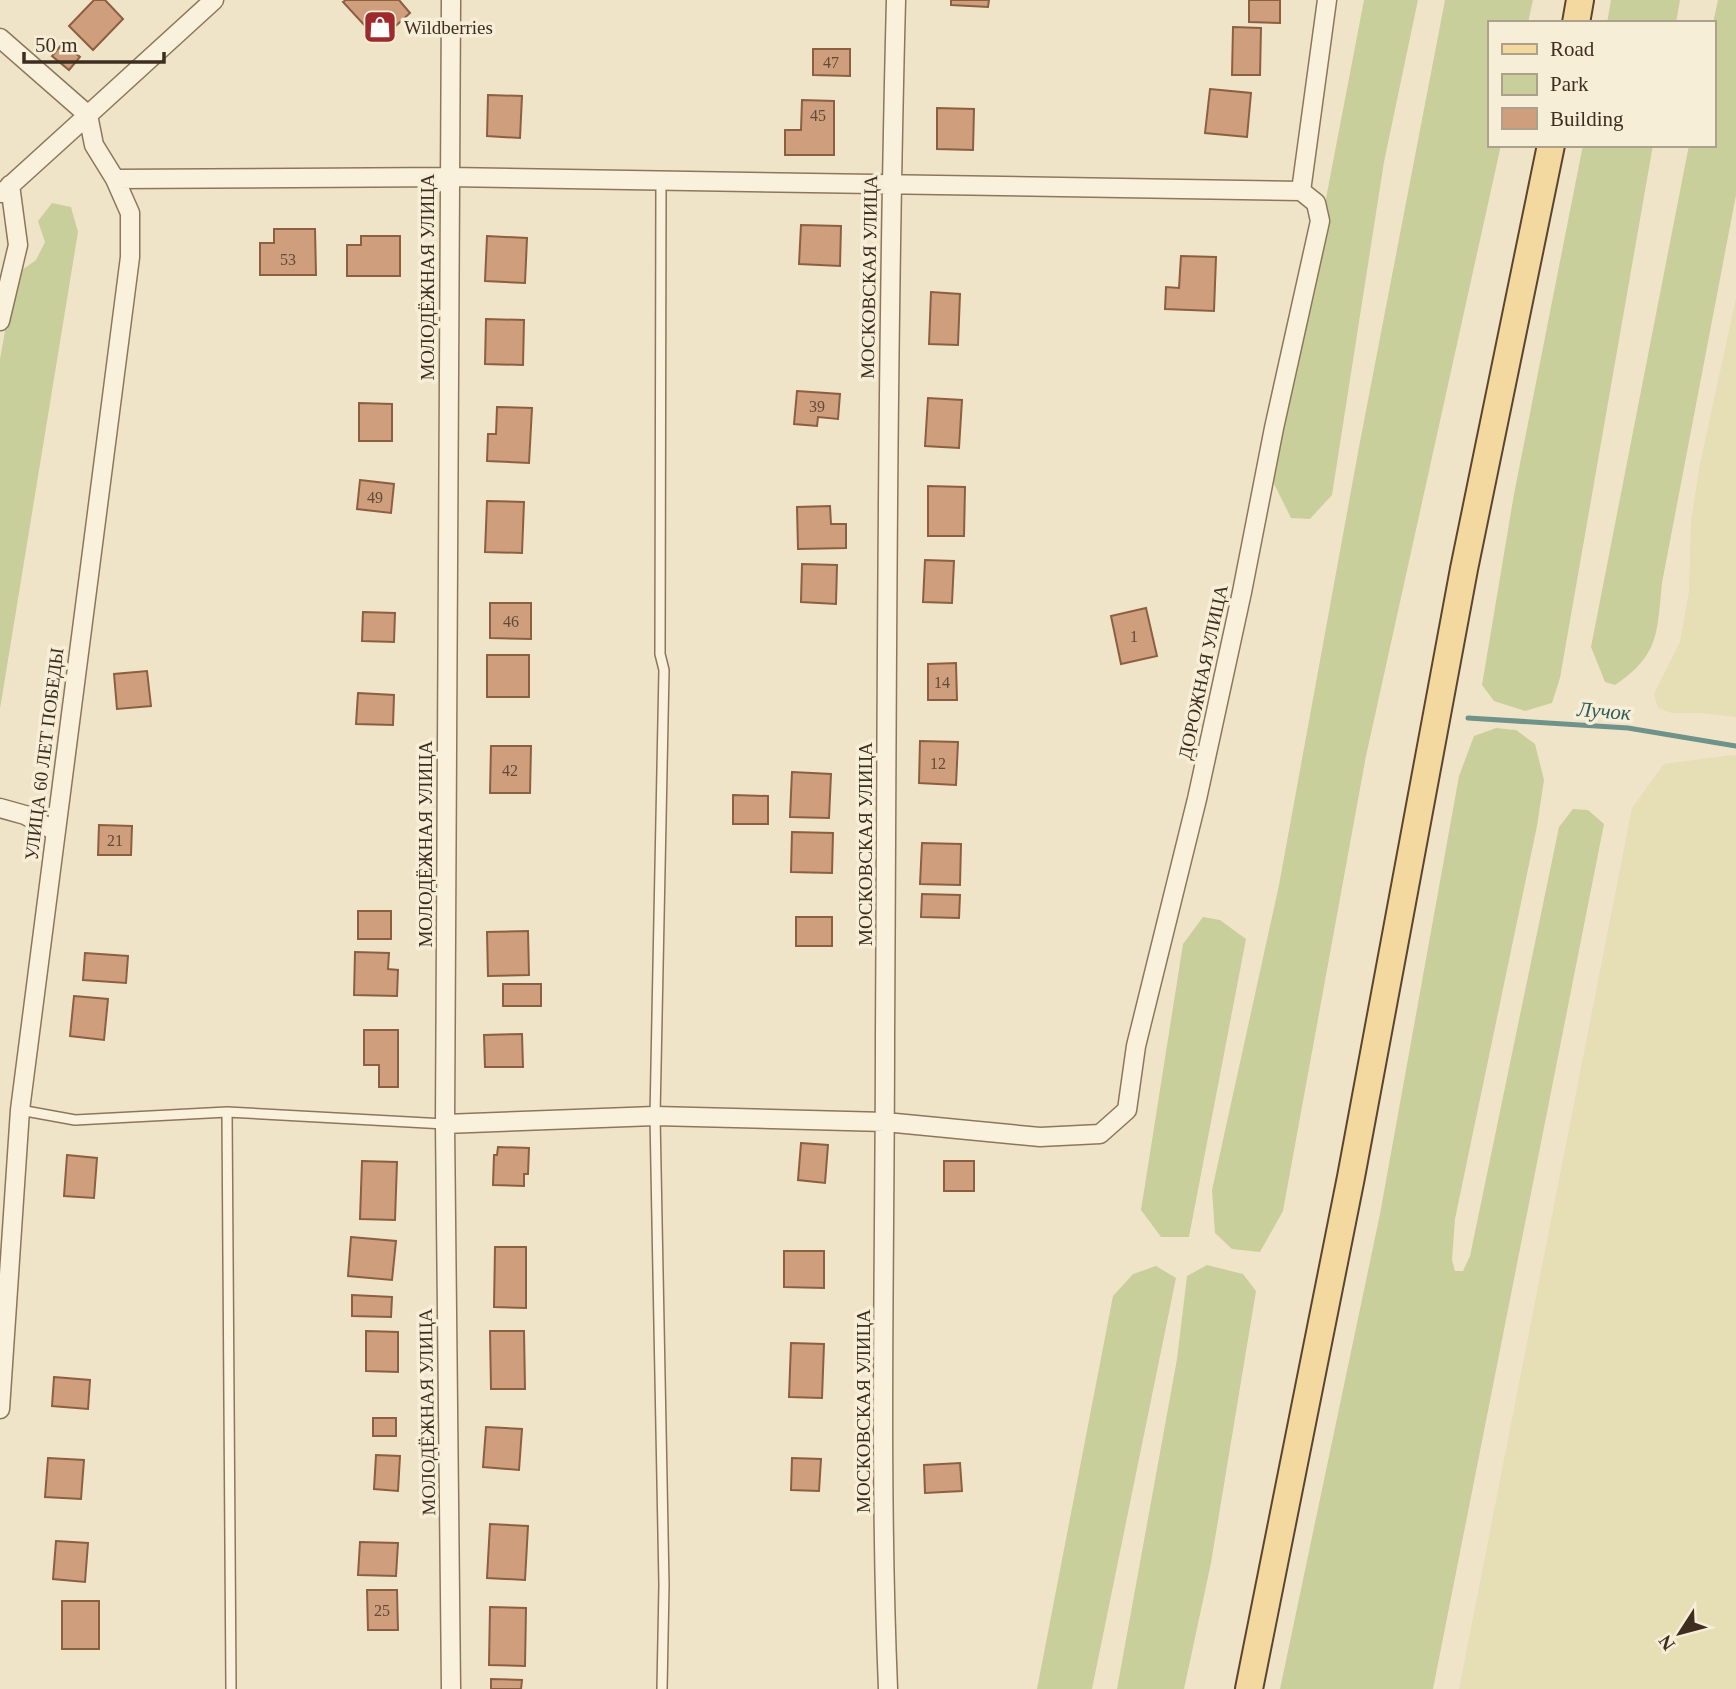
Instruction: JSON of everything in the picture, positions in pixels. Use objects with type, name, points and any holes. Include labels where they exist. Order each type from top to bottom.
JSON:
[{"type":"main road","points":[[1576,21],[1580,0]]},
{"type":"main road","points":[[1249,1689],[1351,1177],[1467,555],[1551,147]]},
{"type":"street","points":[[0,321],[18,245],[5,190],[214,0]]},
{"type":"street","name":"МОЛОДЁЖНАЯ УЛИЦА","points":[[451,0],[445,1124],[451,1689]]},
{"type":"street","name":"МОСКОВСКАЯ УЛИЦА","points":[[888,1689],[884,1604],[883,1451],[887,554],[895,0]]},
{"type":"street","points":[[115,179],[449,177],[1301,191],[1327,0]]},
{"type":"street","points":[[0,38],[88,115]]},
{"type":"street","name":"УЛИЦА 60 ЛЕТ ПОБЕДЫ","points":[[0,1409],[20,1110],[130,257],[130,214],[115,179],[94,145],[88,115]]},
{"type":"street","name":"ДОРОЖНАЯ УЛИЦА","points":[[445,1124],[655,1116],[885,1122],[1040,1137],[1100,1134],[1127,1110],[1136,1046],[1199,786],[1320,221],[1316,203],[1301,191]]},
{"type":"street","points":[[0,808],[25,815],[55,831]]},
{"type":"lane","points":[[662,181],[660,654],[664,670],[655,1116],[664,1585],[662,1689]]},
{"type":"lane","points":[[20,1110],[75,1120],[227,1112],[445,1124]]},
{"type":"lane","points":[[227,1112],[231,1689]]},
{"type":"shaded area","points":[[1736,298],[1736,717],[1672,713],[1658,708],[1654,694],[1680,642],[1689,591],[1691,521],[1700,464]]},
{"type":"shaded area","points":[[1736,756],[1736,1689],[1459,1689],[1632,808],[1664,764]]},
{"type":"green space","points":[[1364,0],[1418,0],[1384,162],[1332,495],[1310,519],[1291,518],[1272,480]]},
{"type":"green space","points":[[1445,0],[1533,0],[1528,21],[1488,21],[1488,147],[1501,147],[1366,756],[1283,1211],[1260,1252],[1232,1249],[1215,1233],[1212,1190],[1279,885],[1359,447]]},
{"type":"green space","points":[[1611,0],[1680,0],[1676,21],[1607,21]]},
{"type":"green space","points":[[1718,0],[1736,0],[1736,195],[1662,583],[1657,629],[1654,641],[1641,663],[1615,685],[1605,682],[1591,647],[1689,147],[1715,147],[1713,21]]},
{"type":"green space","points":[[1583,147],[1653,147],[1560,678],[1552,703],[1525,711],[1494,701],[1482,685],[1514,494]]},
{"type":"green space","points":[[52,203],[71,207],[78,232],[0,709],[0,359],[15,275],[36,260],[45,242],[38,221]]},
{"type":"green space","points":[[1496,728],[1516,730],[1535,744],[1544,780],[1537,826],[1455,1219],[1452,1260],[1455,1271],[1463,1271],[1470,1256],[1559,827],[1573,809],[1588,810],[1604,824],[1433,1689],[1280,1689],[1380,1214],[1459,776],[1474,736]]},
{"type":"green space","points":[[1203,917],[1220,920],[1246,939],[1189,1237],[1161,1237],[1141,1210],[1183,944]]},
{"type":"green space","points":[[1207,1265],[1243,1274],[1256,1291],[1211,1563],[1184,1689],[1117,1689],[1177,1359],[1187,1276]]},
{"type":"green space","points":[[1156,1266],[1176,1278],[1092,1689],[1037,1689],[1113,1296],[1133,1274]]},
{"type":"building","points":[[94,0],[105,0],[123,19],[93,50],[69,26]]},
{"type":"building","name":"Wildberries","points":[[399,0],[410,13],[379,41],[343,2]]},
{"type":"building","points":[[951,0],[989,0],[988,7],[951,5]]},
{"type":"building","points":[[1249,0],[1280,0],[1280,23],[1249,22]]},
{"type":"building","points":[[1233,27],[1261,28],[1260,75],[1232,75]]},
{"type":"building","points":[[63,43],[80,57],[69,70],[52,56]]},
{"type":"building","points":[[813,49],[850,49],[850,76],[813,75]]},
{"type":"building","points":[[1210,89],[1251,93],[1247,137],[1205,133]]},
{"type":"building","points":[[488,95],[522,96],[520,138],[487,136]]},
{"type":"building","points":[[802,100],[834,101],[834,155],[785,155],[785,130],[801,130]]},
{"type":"building","points":[[937,108],[974,109],[973,150],[937,149]]},
{"type":"building","points":[[801,225],[841,226],[840,266],[799,264]]},
{"type":"building","points":[[274,229],[315,229],[316,275],[260,275],[260,243],[274,243]]},
{"type":"building","points":[[361,236],[400,236],[400,276],[347,276],[347,245],[361,245]]},
{"type":"building","points":[[487,236],[527,238],[525,283],[485,281]]},
{"type":"building","points":[[1181,256],[1216,257],[1214,311],[1165,309],[1166,287],[1179,288]]},
{"type":"building","points":[[931,292],[960,294],[958,345],[929,344]]},
{"type":"building","points":[[486,319],[524,320],[523,365],[485,364]]},
{"type":"building","points":[[797,391],[840,394],[838,419],[818,417],[817,426],[794,424]]},
{"type":"building","points":[[928,398],[962,400],[959,448],[925,446]]},
{"type":"building","points":[[359,403],[392,404],[392,441],[359,441]]},
{"type":"building","points":[[497,407],[532,408],[529,463],[487,461],[488,434],[496,434]]},
{"type":"building","points":[[360,480],[394,484],[391,513],[357,509]]},
{"type":"building","points":[[928,486],[965,487],[964,536],[928,536]]},
{"type":"building","points":[[487,501],[524,502],[522,553],[485,552]]},
{"type":"building","points":[[830,506],[831,524],[846,524],[846,548],[798,549],[797,507]]},
{"type":"building","points":[[925,560],[954,561],[952,603],[923,602]]},
{"type":"building","points":[[802,564],[837,565],[836,604],[801,602]]},
{"type":"building","points":[[490,603],[531,603],[531,639],[490,638]]},
{"type":"building","points":[[1146,608],[1157,656],[1121,664],[1111,616]]},
{"type":"building","points":[[363,612],[395,613],[394,642],[362,641]]},
{"type":"building","points":[[487,655],[529,655],[529,697],[487,697]]},
{"type":"building","points":[[956,663],[957,700],[928,700],[928,664]]},
{"type":"building","points":[[147,671],[151,706],[117,709],[114,674]]},
{"type":"building","points":[[358,693],[394,695],[393,725],[356,724]]},
{"type":"building","points":[[920,741],[958,742],[956,785],[919,783]]},
{"type":"building","points":[[491,746],[531,746],[530,793],[490,793]]},
{"type":"building","points":[[792,772],[831,774],[829,818],[790,817]]},
{"type":"building","points":[[733,795],[768,796],[768,824],[733,824]]},
{"type":"building","points":[[99,825],[132,826],[131,855],[98,855]]},
{"type":"building","points":[[792,832],[833,833],[832,873],[791,872]]},
{"type":"building","points":[[922,843],[961,844],[960,885],[920,884]]},
{"type":"building","points":[[922,894],[960,895],[959,918],[921,917]]},
{"type":"building","points":[[358,911],[391,911],[391,939],[358,939]]},
{"type":"building","points":[[796,917],[832,917],[832,946],[796,946]]},
{"type":"building","points":[[528,931],[529,975],[488,976],[487,932]]},
{"type":"building","points":[[355,952],[389,953],[388,969],[398,970],[397,996],[354,995]]},
{"type":"building","points":[[85,953],[128,956],[126,983],[83,980]]},
{"type":"building","points":[[503,984],[541,984],[541,1006],[503,1006]]},
{"type":"building","points":[[74,996],[108,999],[104,1040],[70,1036]]},
{"type":"building","points":[[364,1030],[398,1030],[398,1087],[379,1087],[379,1065],[364,1065]]},
{"type":"building","points":[[522,1034],[523,1067],[485,1067],[484,1035]]},
{"type":"building","points":[[801,1143],[828,1145],[825,1183],[798,1180]]},
{"type":"building","points":[[498,1147],[529,1148],[528,1174],[524,1174],[524,1186],[493,1185],[494,1155],[497,1155]]},
{"type":"building","points":[[67,1155],[97,1158],[94,1198],[64,1196]]},
{"type":"building","points":[[362,1161],[397,1162],[395,1220],[360,1219]]},
{"type":"building","points":[[944,1161],[974,1161],[974,1191],[944,1191]]},
{"type":"building","points":[[351,1237],[396,1241],[392,1280],[348,1276]]},
{"type":"building","points":[[495,1247],[526,1247],[526,1308],[494,1307]]},
{"type":"building","points":[[784,1251],[824,1251],[824,1288],[784,1287]]},
{"type":"building","points":[[352,1295],[392,1297],[391,1317],[352,1316]]},
{"type":"building","points":[[366,1331],[398,1332],[398,1372],[366,1371]]},
{"type":"building","points":[[490,1331],[524,1331],[525,1389],[491,1389]]},
{"type":"building","points":[[791,1343],[824,1344],[822,1398],[789,1397]]},
{"type":"building","points":[[54,1377],[90,1380],[88,1409],[52,1406]]},
{"type":"building","points":[[373,1418],[396,1418],[396,1436],[373,1436]]},
{"type":"building","points":[[486,1427],[522,1429],[519,1470],[483,1467]]},
{"type":"building","points":[[376,1455],[400,1456],[398,1491],[374,1489]]},
{"type":"building","points":[[48,1458],[84,1460],[81,1499],[45,1497]]},
{"type":"building","points":[[792,1458],[821,1459],[819,1491],[791,1490]]},
{"type":"building","points":[[960,1463],[962,1491],[925,1493],[924,1465]]},
{"type":"building","points":[[490,1524],[528,1526],[525,1580],[487,1578]]},
{"type":"building","points":[[56,1541],[88,1543],[85,1582],[53,1579]]},
{"type":"building","points":[[360,1542],[398,1543],[396,1576],[358,1575]]},
{"type":"building","points":[[367,1590],[397,1590],[398,1630],[368,1630]]},
{"type":"building","points":[[62,1601],[99,1601],[99,1649],[62,1649]]},
{"type":"building","points":[[490,1607],[526,1608],[525,1666],[489,1665]]},
{"type":"building","points":[[491,1679],[522,1680],[521,1689],[491,1689]]},
{"type":"waterway","name":"Лучок","points":[[1468,718],[1628,728],[1736,746]]},
{"type":"place","name":"Wildberries","points":[[380,27]]}]
